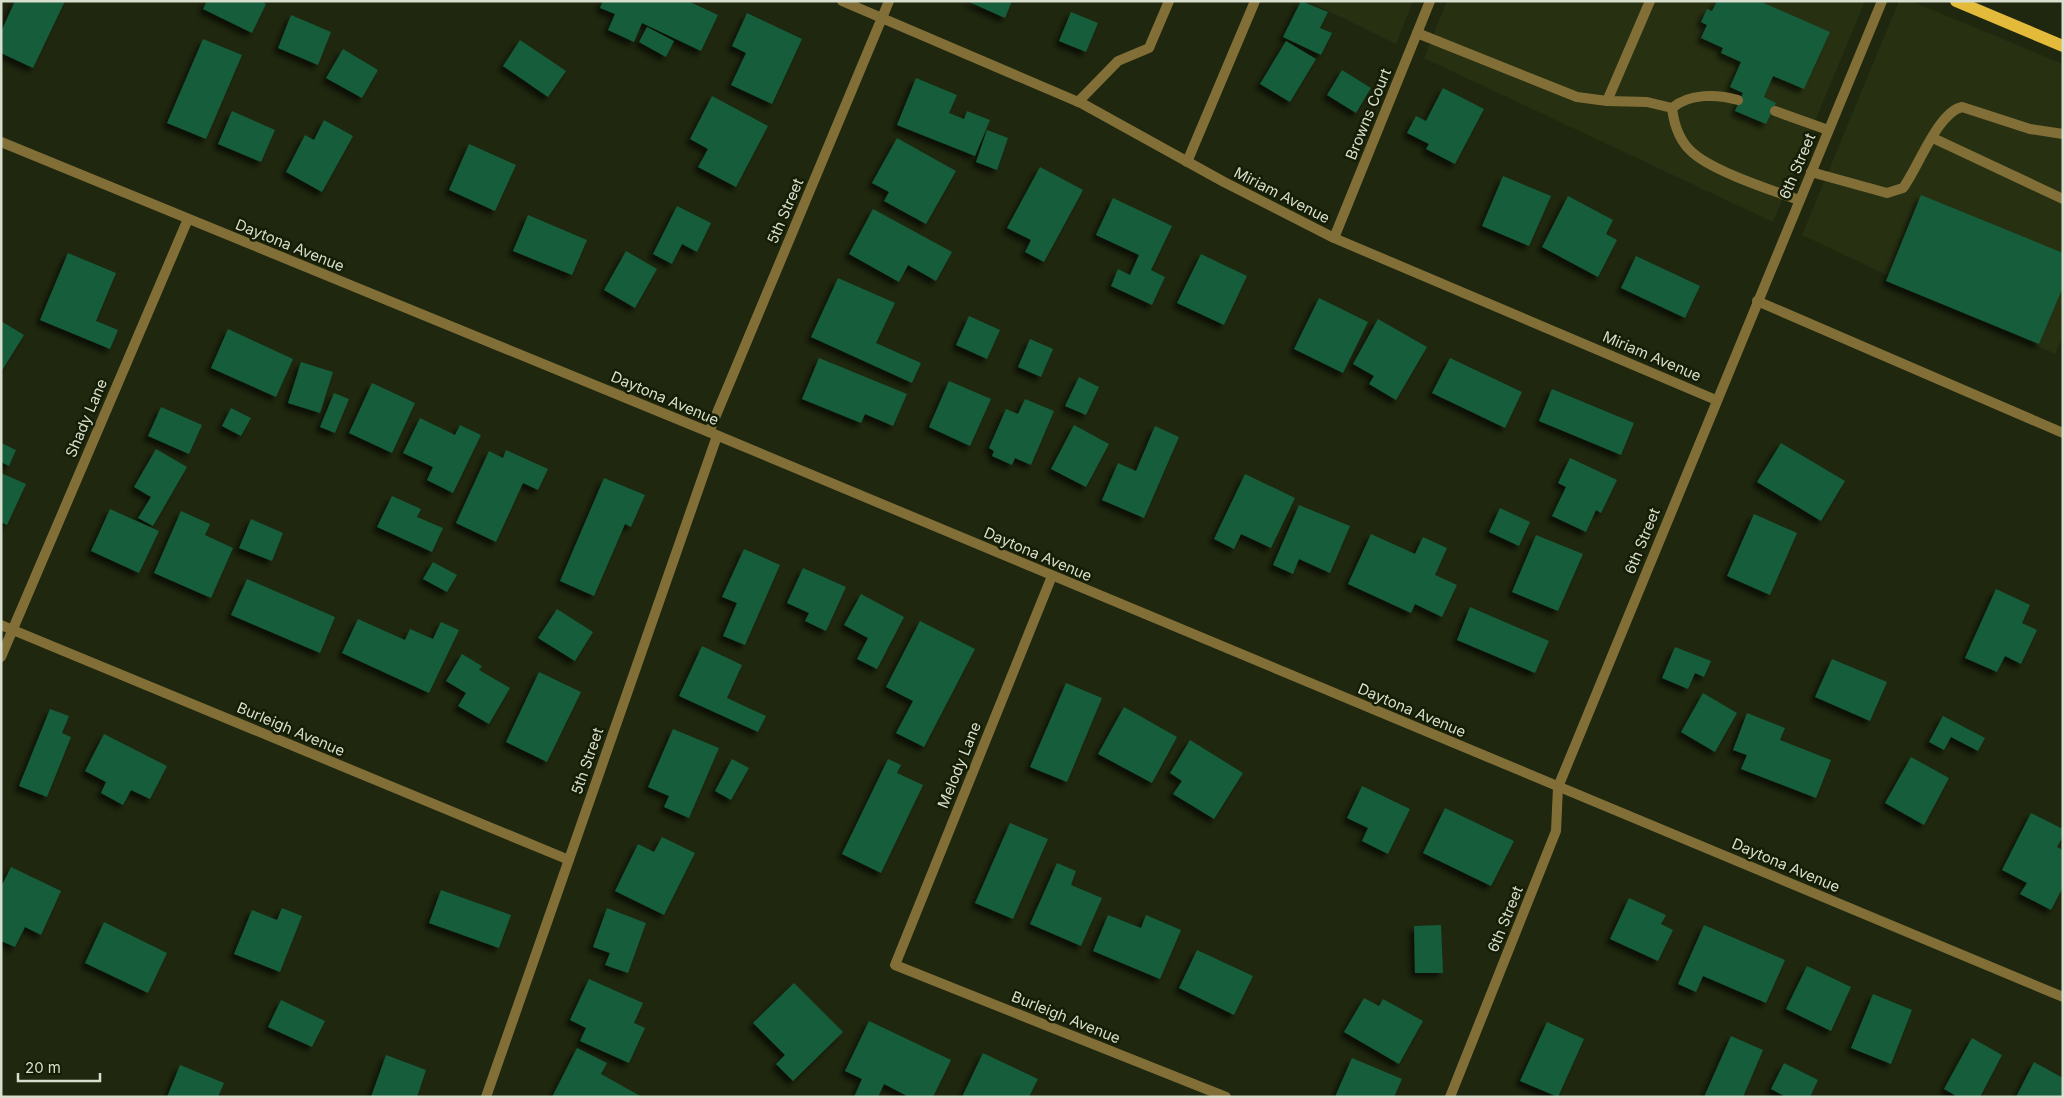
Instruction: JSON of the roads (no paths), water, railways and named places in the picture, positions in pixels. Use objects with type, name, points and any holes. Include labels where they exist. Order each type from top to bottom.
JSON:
[{"type":"main road","points":[[1956,1],[2063,46]]},
{"type":"street","name":"Miriam Avenue","points":[[842,1],[1078,102],[1187,162],[1334,238],[1716,400]]},
{"type":"street","name":"5th Street","points":[[486,1097],[569,860],[713,434],[889,1]]},
{"type":"street","points":[[1078,102],[1118,61],[1150,48],[1169,1]]},
{"type":"street","points":[[1187,162],[1255,1]]},
{"type":"street","name":"Browns Court","points":[[1334,238],[1430,1]]},
{"type":"street","points":[[1607,101],[1650,1]]},
{"type":"street","name":"6th Street","points":[[1450,1097],[1556,831],[1558,787],[1882,1]]},
{"type":"street","points":[[1417,33],[1577,97],[1607,101],[1647,102],[1672,108],[1692,98],[1712,96],[1738,100]]},
{"type":"street","points":[[1811,172],[1887,193],[1903,188],[1942,122],[1953,108],[1962,106],[2030,129],[2063,134]]},
{"type":"street","points":[[1672,108],[1677,129],[1684,143],[1693,153],[1762,187],[1799,200]]},
{"type":"street","points":[[1775,111],[1828,130]]},
{"type":"street","points":[[1933,138],[2063,200]]},
{"type":"street","name":"Daytona Avenue","points":[[1,142],[713,434],[2063,997]]},
{"type":"street","name":"Shady Lane","points":[[1,657],[188,219]]},
{"type":"street","points":[[1757,301],[2063,433]]},
{"type":"street","name":"Melody Lane","points":[[895,965],[1052,576]]},
{"type":"street","name":"Burleigh Avenue","points":[[1,624],[569,860]]},
{"type":"street","name":"Burleigh Avenue","points":[[895,965],[1226,1097]]}]
